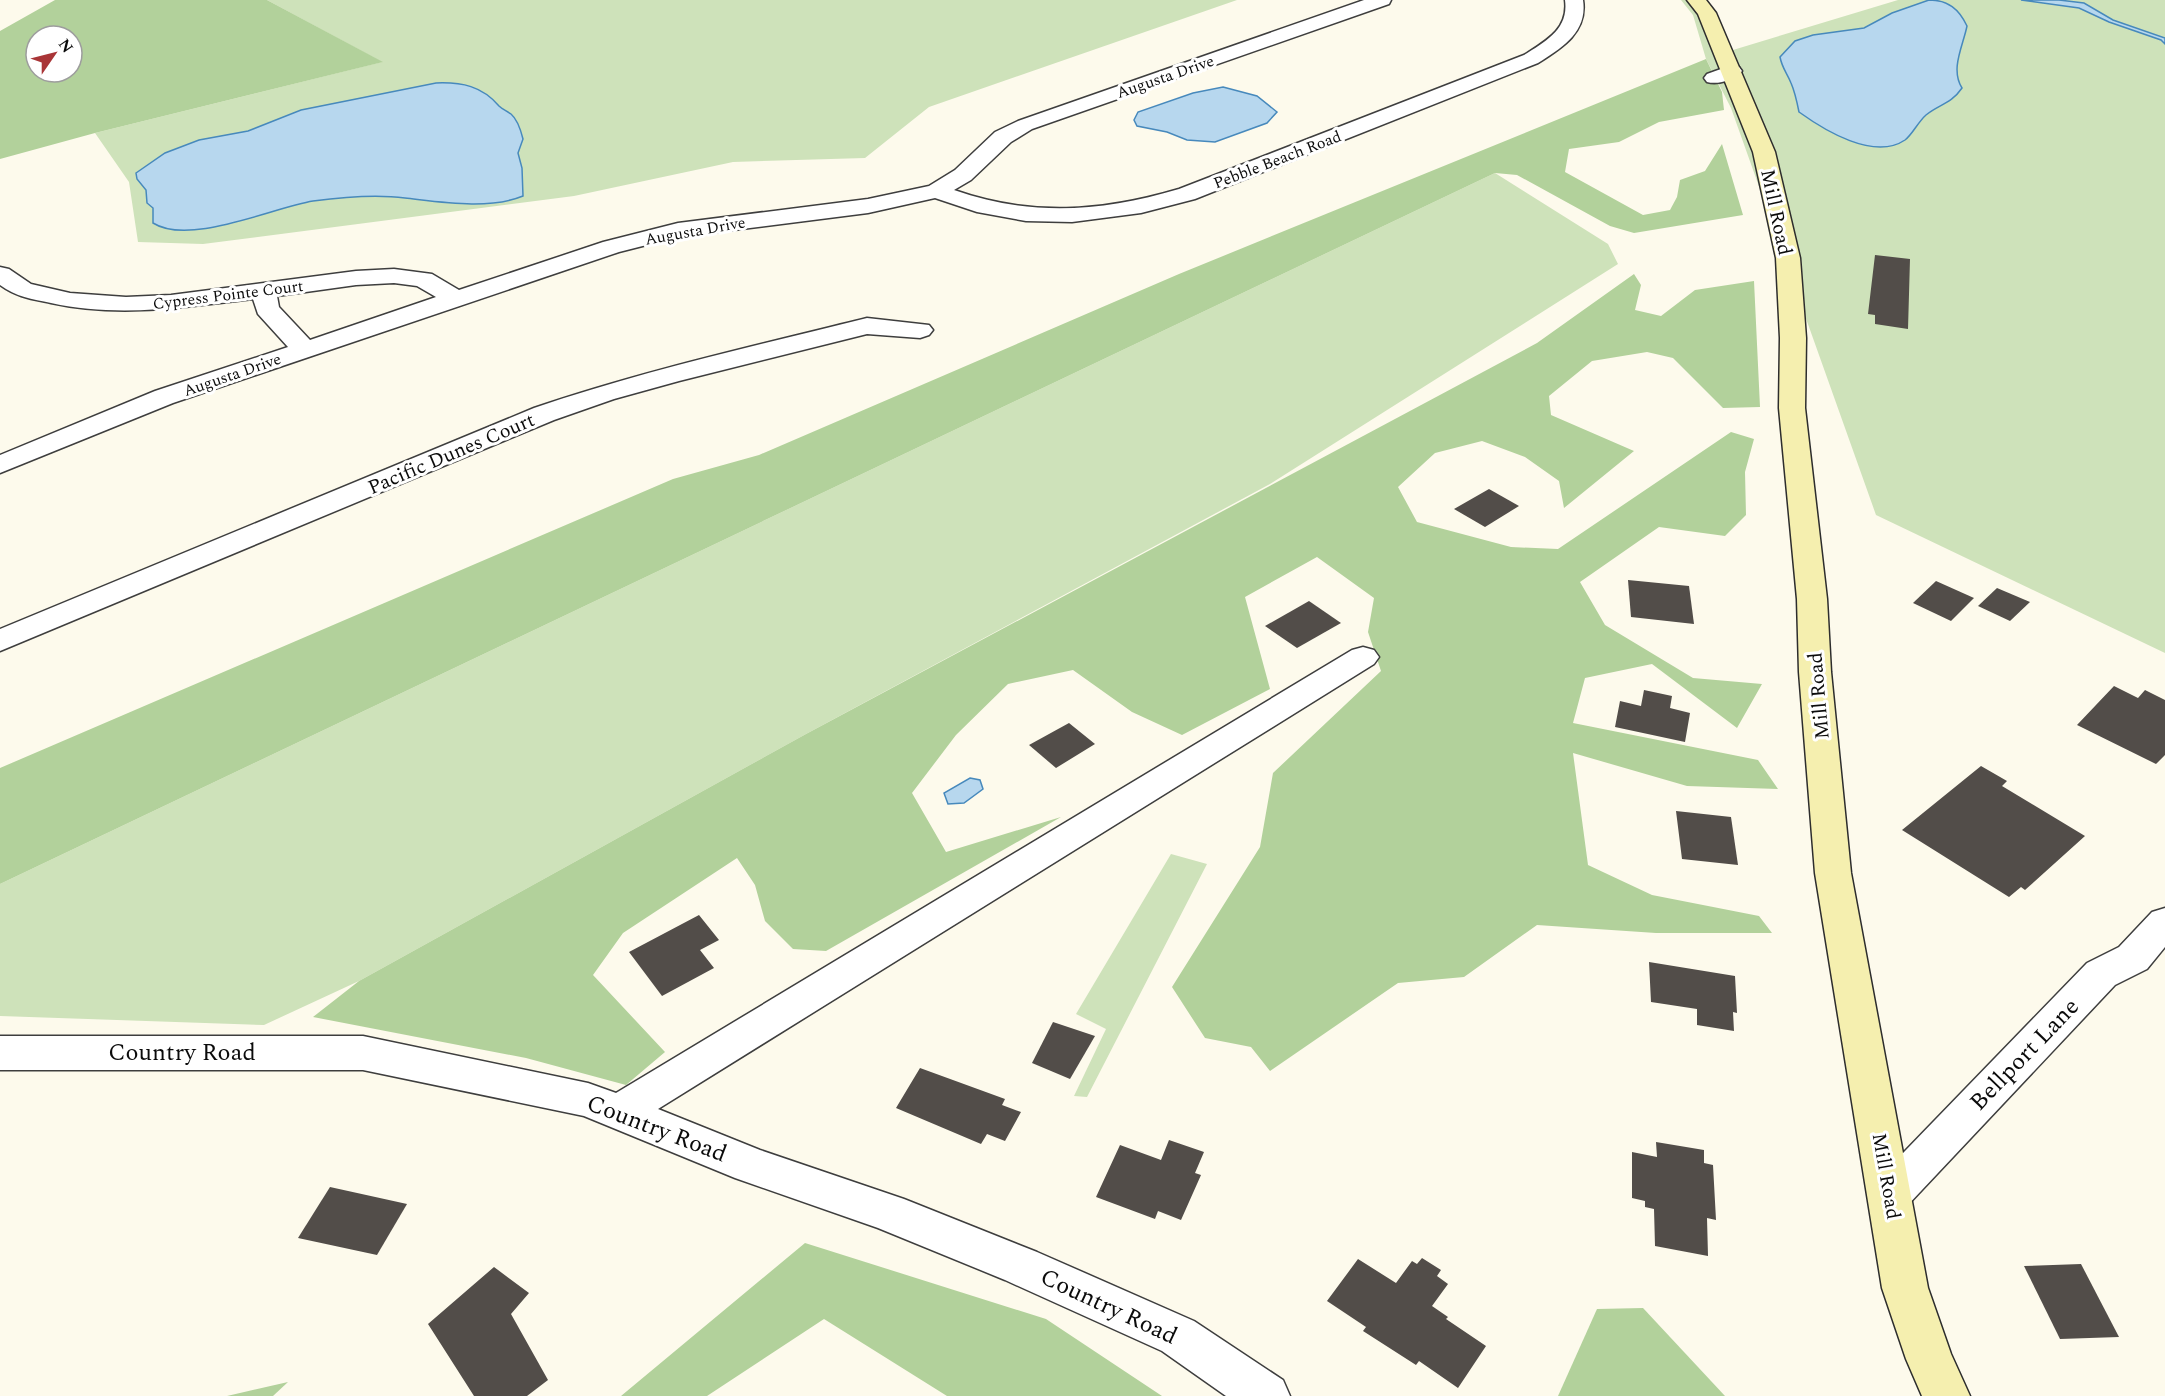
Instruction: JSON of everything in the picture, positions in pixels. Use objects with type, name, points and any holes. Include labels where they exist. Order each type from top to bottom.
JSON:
[{"type":"main road","name":"Mill Road","points":[[1696,0],[1707,13],[1723,74],[1764,152],[1788,258],[1792,338],[1792,408],[1812,599],[1815,672],[1833,873],[1905,1288],[1929,1359],[1946,1396]]},
{"type":"street","name":"Augusta Drive","points":[[0,465],[164,397],[611,247],[678,230],[868,206],[936,191],[963,175],[1003,137],[1025,125],[1382,0]]},
{"type":"street","name":"Pebble Beach Road","points":[[936,191],[1000,210],[1050,216],[1100,215],[1155,204],[1187,194],[1531,59],[1558,43],[1573,25],[1576,3],[1574,0]]},
{"type":"street","name":"Cypress Pointe Court","points":[[0,274],[23,290],[70,300],[126,304],[171,302],[356,278],[394,276],[423,279],[456,299]]},
{"type":"street","points":[[264,290],[267,309],[305,350]]},
{"type":"street","name":"Pacific Dunes Court","points":[[0,641],[544,414],[605,393],[867,326],[920,330]]},
{"type":"street","points":[[619,1112],[1363,657]]},
{"type":"street","name":"Bellport Lane","points":[[1890,1195],[2101,974],[2133,958],[2165,922]]},
{"type":"street","name":"Country Road","points":[[0,1053],[363,1053],[588,1100],[750,1164],[889,1213],[1021,1266],[1178,1336],[1266,1396]]},
{"type":"green space","points":[[55,0],[267,0],[383,62],[95,133],[0,159],[0,31]]},
{"type":"green space","points":[[267,0],[1237,0],[929,107],[865,158],[733,162],[574,196],[203,244],[138,242],[129,182],[95,133],[382,62]]},
{"type":"green space","points":[[1681,0],[1701,0],[1733,50],[1898,0],[2165,0],[2165,653],[1876,515],[1731,108],[1706,59],[1693,15]]},
{"type":"green space","points":[[1706,59],[1722,92],[1724,110],[1659,122],[1619,142],[1569,149],[1565,172],[1643,215],[1670,210],[1677,197],[1680,180],[1705,171],[1722,144],[1743,215],[1634,233],[1610,226],[1517,175],[1495,173],[0,884],[0,768],[673,479],[759,455],[1179,274]]},
{"type":"green space","points":[[1495,173],[1608,244],[1618,264],[1270,484],[806,734],[359,981],[264,1025],[0,1016],[0,884]]},
{"type":"green space","points":[[1634,274],[1641,285],[1635,310],[1661,316],[1695,290],[1754,281],[1760,407],[1723,408],[1673,358],[1647,352],[1592,361],[1549,396],[1551,415],[1634,451],[1564,508],[1559,481],[1525,457],[1482,441],[1435,453],[1398,487],[1417,522],[1511,547],[1558,549],[1731,432],[1754,439],[1745,472],[1746,515],[1725,536],[1659,527],[1580,582],[1605,625],[1693,678],[1762,684],[1737,728],[1652,664],[1585,678],[1573,723],[1758,760],[1778,789],[1687,786],[1573,753],[1588,865],[1652,895],[1759,916],[1772,933],[1656,933],[1537,925],[1464,977],[1398,983],[1270,1071],[1251,1047],[1205,1038],[1172,987],[1260,847],[1273,773],[1381,671],[1368,632],[1374,598],[1317,557],[1245,597],[1270,689],[1182,735],[1132,712],[1073,670],[1008,684],[956,735],[912,793],[946,852],[1061,817],[826,951],[793,949],[765,921],[755,885],[737,858],[623,933],[593,975],[665,1052],[626,1085],[526,1058],[313,1017],[359,981],[806,734],[1537,343]]},
{"type":"green space","points":[[1171,854],[1207,864],[1087,1097],[1074,1096],[1106,1029],[1076,1014]]},
{"type":"green space","points":[[805,1243],[1046,1319],[1162,1396],[947,1396],[824,1319],[707,1396],[621,1396]]},
{"type":"green space","points":[[1643,1308],[1725,1396],[1558,1396],[1597,1309]]},
{"type":"green space","points":[[288,1382],[273,1396],[227,1396]]},
{"type":"water","points":[[1929,0],[1936,0],[1952,7],[1967,26],[1957,65],[1962,88],[1949,101],[1926,115],[1908,138],[1893,146],[1864,145],[1835,134],[1799,112],[1794,90],[1780,57],[1795,41],[1813,35],[1864,28],[1892,13]]},
{"type":"water","points":[[2021,0],[2059,0],[2084,3],[2113,20],[2165,38],[2165,44],[2161,40],[2109,22],[2079,8]]},
{"type":"water","points":[[436,83],[454,83],[478,90],[513,116],[523,139],[518,153],[522,168],[523,196],[480,204],[382,196],[347,197],[313,201],[209,228],[169,229],[153,223],[153,208],[147,203],[146,190],[137,179],[136,173],[165,153],[199,140],[248,131],[301,110]]},
{"type":"water","points":[[1223,87],[1257,96],[1277,112],[1267,123],[1215,142],[1187,140],[1167,132],[1137,126],[1134,120],[1138,112],[1193,93]]},
{"type":"water","points":[[970,778],[980,780],[983,789],[964,803],[948,804],[944,793]]},
{"type":"building","points":[[1875,255],[1910,259],[1908,329],[1875,324],[1875,315],[1868,314]]},
{"type":"building","points":[[1489,489],[1519,506],[1485,527],[1454,509]]},
{"type":"building","points":[[1628,580],[1689,586],[1694,624],[1631,617]]},
{"type":"building","points":[[1936,581],[1974,598],[1951,621],[1913,603]]},
{"type":"building","points":[[1997,588],[2030,602],[2010,621],[1978,606]]},
{"type":"building","points":[[1309,601],[1341,623],[1297,648],[1265,626]]},
{"type":"building","points":[[2114,686],[2138,698],[2145,690],[2165,700],[2165,755],[2156,764],[2077,725]]},
{"type":"building","points":[[1644,690],[1672,696],[1670,708],[1690,713],[1685,742],[1615,727],[1620,701],[1641,706]]},
{"type":"building","points":[[1069,723],[1095,744],[1056,768],[1029,745]]},
{"type":"building","points":[[1981,766],[2007,781],[2002,786],[2085,836],[2025,890],[2021,887],[2009,897],[1902,830]]},
{"type":"building","points":[[1676,811],[1731,817],[1738,865],[1682,859]]},
{"type":"building","points":[[699,915],[719,940],[700,950],[714,968],[662,996],[629,952]]},
{"type":"building","points":[[1649,962],[1735,976],[1737,1013],[1733,1012],[1734,1031],[1697,1025],[1697,1009],[1651,1002]]},
{"type":"building","points":[[1053,1022],[1095,1036],[1070,1079],[1032,1063]]},
{"type":"building","points":[[920,1068],[1005,1099],[1002,1105],[1021,1112],[1005,1141],[987,1134],[981,1144],[896,1108]]},
{"type":"building","points":[[1169,1140],[1204,1152],[1195,1173],[1201,1175],[1181,1220],[1158,1211],[1155,1219],[1096,1197],[1120,1145],[1161,1160]]},
{"type":"building","points":[[1656,1142],[1704,1150],[1704,1163],[1713,1165],[1716,1220],[1707,1218],[1708,1256],[1655,1246],[1654,1209],[1645,1207],[1645,1201],[1632,1198],[1632,1152],[1657,1157]]},
{"type":"building","points":[[330,1187],[407,1204],[377,1255],[298,1238]]},
{"type":"building","points":[[1422,1258],[1441,1270],[1437,1276],[1448,1284],[1432,1306],[1448,1317],[1446,1319],[1486,1346],[1458,1388],[1419,1361],[1416,1365],[1363,1331],[1366,1327],[1327,1301],[1358,1259],[1396,1283],[1412,1261],[1417,1264]]},
{"type":"building","points":[[2081,1264],[2119,1337],[2060,1339],[2024,1266]]},
{"type":"building","points":[[494,1267],[529,1293],[511,1314],[548,1380],[527,1396],[474,1396],[428,1324]]}]
